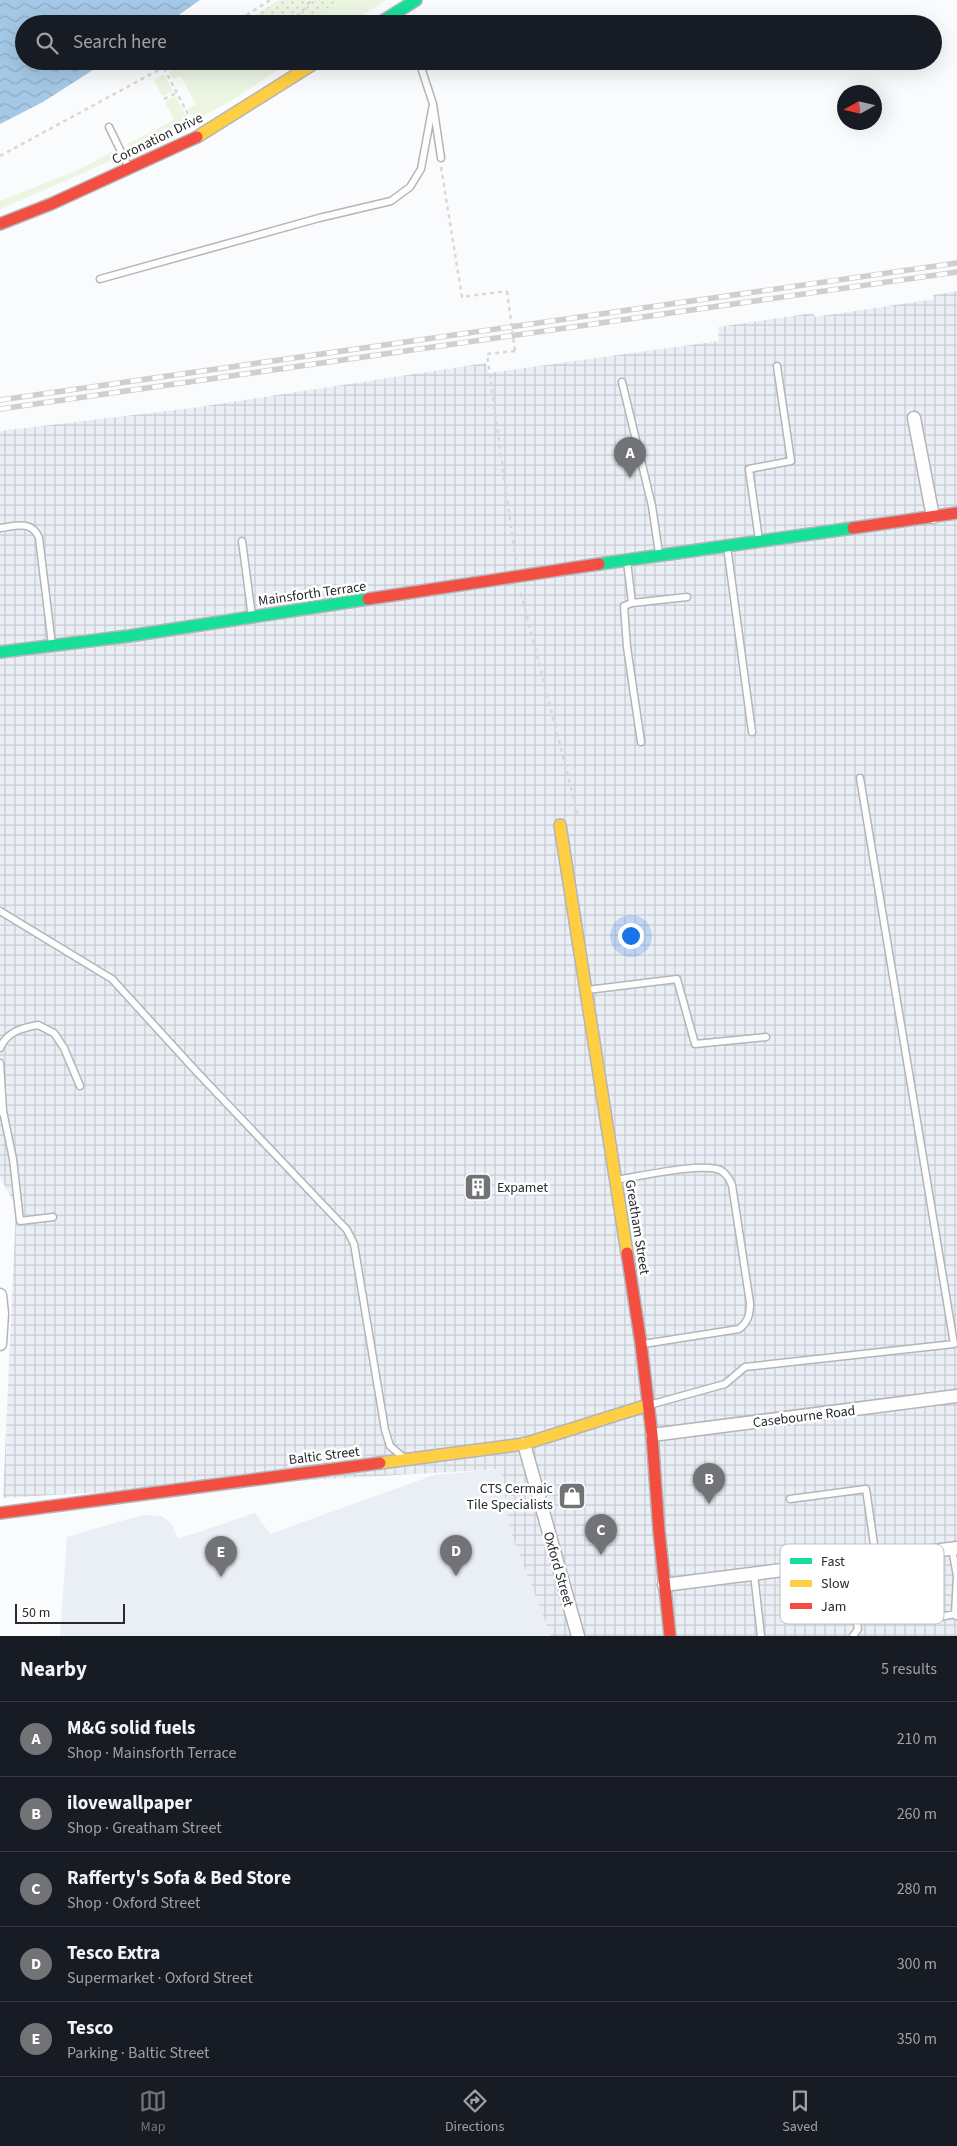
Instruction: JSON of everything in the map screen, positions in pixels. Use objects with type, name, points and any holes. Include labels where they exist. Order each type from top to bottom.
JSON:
[{"type":"street","points":[[399,15],[416,0]]},
{"type":"street","name":"Coronation Drive","points":[[0,224],[130,169],[199,136],[304,70]]},
{"type":"street","points":[[914,418],[933,516]]},
{"type":"street","name":"Mainsforth Terrace","points":[[0,652],[128,636],[659,555],[957,513]]},
{"type":"street","name":"Greatham Street","points":[[560,825],[641,1344],[652,1435],[670,1636]]},
{"type":"street","points":[[0,1295],[0,1344]]},
{"type":"street","name":"Casebourne Road","points":[[652,1435],[957,1396]]},
{"type":"street","name":"Baltic Street","points":[[0,1513],[524,1444],[648,1405]]},
{"type":"street","name":"Oxford Street","points":[[524,1444],[578,1636]]},
{"type":"street","points":[[664,1585],[780,1571]]},
{"type":"lane","points":[[422,70],[434,104],[441,158]]},
{"type":"lane","points":[[100,279],[319,218],[391,201],[410,187],[421,169],[434,104]]},
{"type":"lane","points":[[109,127],[130,169]]},
{"type":"lane","points":[[759,541],[749,468],[791,462],[777,366]]},
{"type":"lane","points":[[622,382],[652,506],[659,555]]},
{"type":"lane","points":[[0,528],[26,524],[33,527],[37,532],[52,645]]},
{"type":"lane","points":[[242,541],[252,617]]},
{"type":"lane","points":[[727,545],[752,732]]},
{"type":"lane","points":[[627,560],[632,603]]},
{"type":"lane","points":[[641,742],[627,647],[624,606],[632,603],[687,596]]},
{"type":"lane","points":[[648,1405],[726,1384],[746,1367],[954,1344],[860,778]]},
{"type":"lane","points":[[0,911],[112,979],[195,1070],[347,1230],[354,1244],[385,1430],[390,1446],[406,1460]]},
{"type":"lane","points":[[586,990],[677,979],[695,1044],[766,1037]]},
{"type":"lane","points":[[0,1048],[4,1038],[20,1028],[38,1025],[54,1034],[64,1048],[80,1086]]},
{"type":"lane","points":[[0,1063],[1,1112],[12,1159],[20,1220],[53,1217]]},
{"type":"lane","points":[[616,1180],[702,1167],[714,1168],[728,1176],[732,1184],[750,1303],[750,1315],[745,1324],[739,1329],[641,1344]]},
{"type":"lane","points":[[790,1500],[866,1489],[874,1544]]},
{"type":"lane","points":[[955,1548],[957,1576],[956,1616]]},
{"type":"lane","points":[[754,1574],[760,1636]]},
{"type":"lane","points":[[853,1636],[858,1629],[857,1624]]},
{"type":"path","points":[[248,15],[270,0]]},
{"type":"path","points":[[300,15],[311,0]]},
{"type":"path","points":[[0,156],[160,70]]},
{"type":"path","points":[[165,70],[194,125]]},
{"type":"path","points":[[164,99],[177,93]]},
{"type":"path","points":[[441,158],[440,165],[462,297],[507,291],[515,351],[487,354],[518,577],[578,815],[560,825]]},
{"type":"shaded area","points":[[957,291],[957,1636],[551,1636],[510,1530],[501,1469],[3,1498],[16,1207],[0,1177],[0,431],[192,408],[486,363],[488,373],[719,341],[718,327],[813,313],[815,317],[934,299],[933,295]]},
{"type":"shaded area","points":[[501,1469],[510,1530],[551,1636],[60,1636],[67,1537],[142,1515],[162,1516],[172,1525],[178,1539],[255,1513],[270,1534],[434,1475]]},
{"type":"green space","points":[[279,0],[386,0],[363,15],[256,15]]},
{"type":"green space","points":[[279,0],[339,0],[318,15],[256,15]]},
{"type":"green space","points":[[278,70],[236,98],[194,121],[188,109],[196,105],[181,76],[173,79],[169,71]]},
{"type":"green space","points":[[164,74],[173,91],[162,96],[154,80]]},
{"type":"green space","points":[[175,96],[190,123],[132,150],[127,144],[174,120],[165,102]]},
{"type":"green space","points":[[112,152],[115,159],[0,209],[0,201],[78,170]]},
{"type":"water","points":[[0,0],[200,0],[179,15],[15,15],[15,70],[93,70],[43,102],[0,124]]},
{"type":"railway","points":[[0,400],[957,263]]},
{"type":"railway","points":[[0,409],[957,272]]},
{"type":"traffic: fast","points":[[392,15],[416,0]]},
{"type":"traffic: fast","points":[[599,564],[853,528]]},
{"type":"traffic: fast","points":[[0,652],[129,636],[368,599]]},
{"type":"traffic: slow","points":[[197,137],[304,70]]},
{"type":"traffic: slow","points":[[560,825],[627,1253]]},
{"type":"traffic: slow","points":[[380,1463],[524,1444],[648,1405]]},
{"type":"traffic: jam","points":[[0,224],[51,204],[197,137]]},
{"type":"traffic: jam","points":[[853,528],[957,513]]},
{"type":"traffic: jam","points":[[368,599],[599,564]]},
{"type":"traffic: jam","points":[[627,1253],[652,1435],[659,1531],[670,1636]]},
{"type":"traffic: jam","points":[[0,1513],[380,1463]]},
{"type":"place","name":"M&G solid fuels","points":[[630,478]]},
{"type":"place","name":"Expamet","points":[[478,1187]]},
{"type":"place","name":"CTS Cermaic Tile Specialists","points":[[572,1496]]},
{"type":"place","name":"ilovewallpaper","points":[[709,1504]]},
{"type":"place","name":"Rafferty's Sofa & Bed Store","points":[[601,1555]]},
{"type":"place","name":"Tesco Extra","points":[[456,1576]]},
{"type":"place","name":"Tesco","points":[[221,1577]]}]
